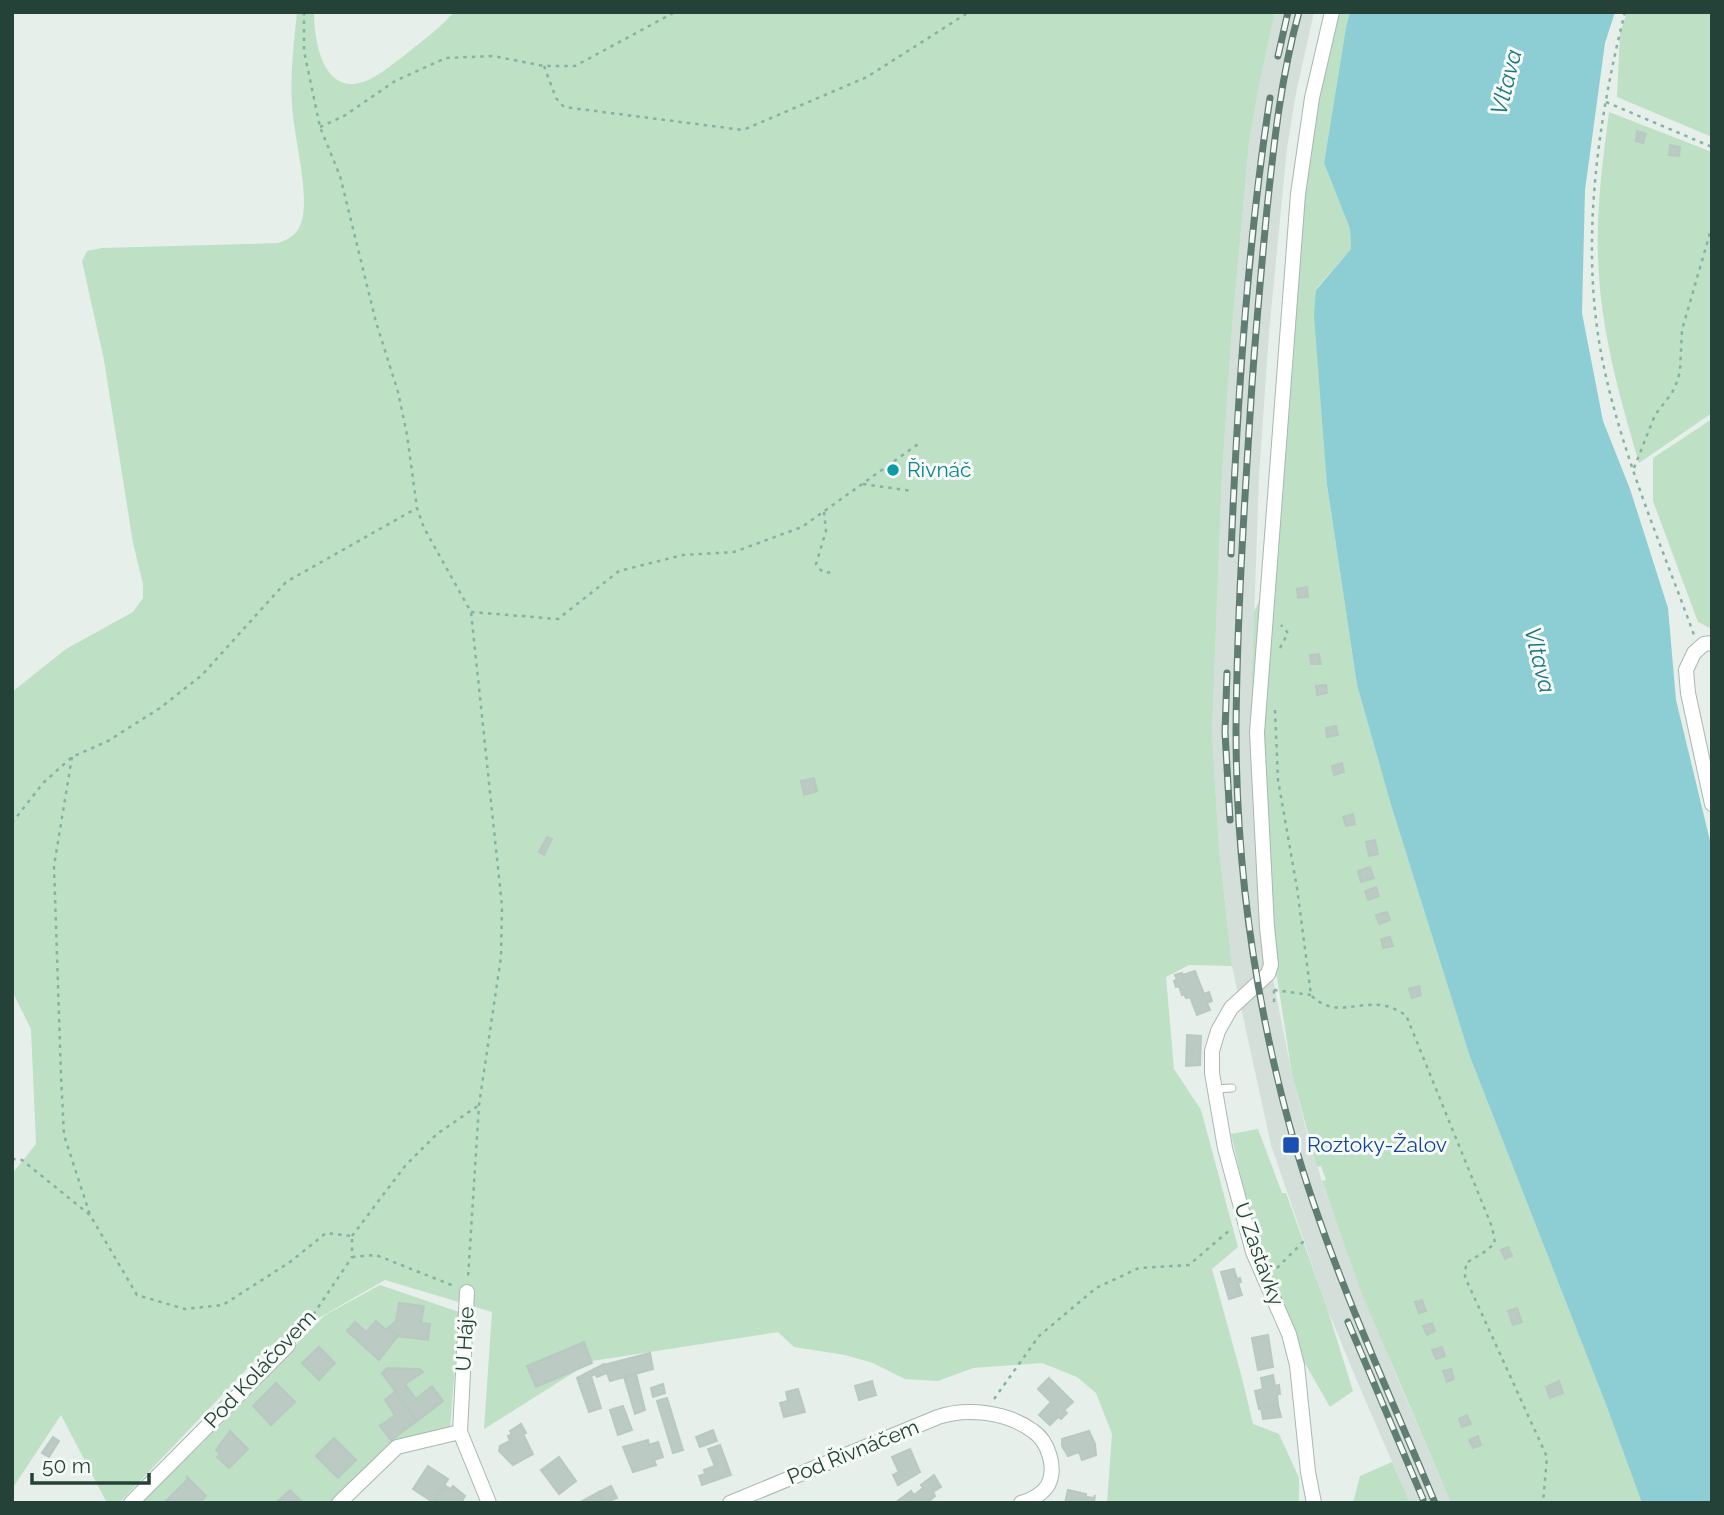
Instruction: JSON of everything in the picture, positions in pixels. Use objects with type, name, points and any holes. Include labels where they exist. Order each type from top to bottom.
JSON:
[{"type":"street","points":[[1264,626],[1298,194],[1312,98],[1332,12]]},
{"type":"street","name":"U Zastávky","points":[[1264,626],[1257,733],[1271,965],[1268,974],[1231,1008],[1218,1031],[1212,1051],[1225,1148],[1253,1252],[1289,1334],[1297,1365],[1308,1472],[1314,1503]]},
{"type":"street","points":[[1705,646],[1686,670],[1688,693],[1712,804]]},
{"type":"street","name":"U Háje","points":[[467,1292],[460,1432],[489,1503]]},
{"type":"street","name":"Pod Koláčovem","points":[[131,1503],[288,1345]]},
{"type":"street","name":"Pod Řivnáčem","points":[[730,1503],[937,1417],[961,1411],[985,1412]]},
{"type":"street","points":[[985,1412],[1032,1430],[1046,1447],[1052,1471],[1048,1486],[1034,1499],[1021,1503]]},
{"type":"street","points":[[340,1503],[397,1447],[460,1432]]},
{"type":"lane","points":[[1215,1089],[1232,1088]]},
{"type":"path","points":[[304,12],[303,51],[320,127],[340,176],[376,322],[398,392],[417,508],[424,528],[471,612],[502,906],[501,957],[479,1105],[467,1292]]},
{"type":"path","points":[[320,127],[344,116],[395,80],[446,58],[493,56],[544,66],[575,66],[675,12]]},
{"type":"path","points":[[544,66],[556,98],[564,107],[743,130],[867,77],[969,12]]},
{"type":"path","points":[[1625,12],[1606,102],[1594,196],[1592,266],[1602,358],[1634,468],[1705,646]]},
{"type":"path","points":[[1606,102],[1712,147]]},
{"type":"path","points":[[1634,468],[1655,415],[1677,382],[1682,330],[1712,226]]},
{"type":"path","points":[[471,612],[558,619],[619,571],[683,555],[734,552],[802,527],[921,442]]},
{"type":"path","points":[[862,484],[912,491]]},
{"type":"path","points":[[12,823],[43,783],[72,757],[108,741],[160,708],[202,675],[286,582],[417,508]]},
{"type":"path","points":[[824,512],[826,531],[816,564],[826,574],[835,571]]},
{"type":"path","points":[[1264,626],[1280,623],[1288,633],[1276,655]]},
{"type":"path","points":[[1275,701],[1278,780],[1297,888],[1311,995],[1320,1005],[1340,1008],[1386,1006],[1406,1015],[1492,1227],[1495,1243],[1466,1263],[1465,1277],[1547,1457],[1543,1503]]},
{"type":"path","points":[[72,757],[54,866],[61,1075],[64,1135],[90,1215],[137,1295],[185,1309],[223,1305],[290,1262],[326,1233],[352,1236]]},
{"type":"path","points":[[1274,989],[1311,995]]},
{"type":"path","points":[[352,1257],[352,1236],[413,1158],[436,1134],[479,1105]]},
{"type":"path","points":[[12,1159],[22,1160],[90,1215]]},
{"type":"path","points":[[985,1412],[1039,1336],[1096,1288],[1139,1268],[1189,1265],[1244,1217]]},
{"type":"path","points":[[1265,1280],[1304,1241]]},
{"type":"path","name":"U Háje","points":[[352,1257],[376,1255],[467,1292]]},
{"type":"path","name":"Pod Koláčovem","points":[[288,1345],[309,1321],[352,1257]]},
{"type":"shaded area","points":[[1275,12],[1314,12],[1287,148],[1269,332],[1259,477],[1250,732],[1269,960],[1292,1074],[1325,1191],[1395,1373],[1451,1503],[1410,1503],[1327,1308],[1271,1145],[1232,966],[1219,848],[1212,733],[1222,475],[1249,143]]},
{"type":"green space","points":[[297,12],[314,12],[320,55],[334,78],[344,83],[358,83],[386,69],[430,35],[454,12],[1275,12],[1249,143],[1222,475],[1212,733],[1219,848],[1232,966],[1189,965],[1166,977],[1174,1069],[1201,1110],[1238,1247],[1212,1269],[1253,1424],[1279,1434],[1299,1478],[1299,1503],[1107,1503],[1112,1434],[1096,1393],[1077,1377],[1042,1363],[973,1368],[938,1381],[905,1379],[873,1363],[845,1355],[794,1347],[778,1332],[592,1361],[484,1429],[492,1312],[385,1280],[268,1347],[119,1503],[107,1503],[61,1415],[12,1489],[12,1174],[36,1144],[31,1029],[12,991],[12,692],[66,649],[133,612],[143,598],[143,584],[133,543],[104,360],[82,261],[87,251],[102,248],[278,243],[295,234],[304,212],[292,92]]},
{"type":"green space","points":[[1334,12],[1350,12],[1324,163],[1350,229],[1351,249],[1316,289],[1327,485],[1357,685],[1391,805],[1470,1057],[1642,1503],[1451,1503],[1362,1294],[1322,1181],[1326,1180],[1321,1166],[1317,1167],[1292,1074],[1277,977],[1269,960],[1256,845],[1250,732],[1254,612],[1270,579],[1315,98]]},
{"type":"green space","points":[[1627,12],[1712,12],[1712,137],[1617,97],[1620,33]]},
{"type":"green space","points":[[1609,112],[1712,152],[1712,413],[1639,463],[1624,412],[1602,310],[1599,203]]},
{"type":"green space","points":[[1712,419],[1712,629],[1698,622],[1653,501],[1653,458]]},
{"type":"green space","points":[[1258,1129],[1282,1193],[1286,1193],[1353,1391],[1330,1407],[1302,1358],[1250,1215],[1231,1134]]},
{"type":"green space","points":[[380,1285],[459,1312],[450,1430],[384,1449],[330,1503],[139,1503],[325,1315]]},
{"type":"green space","points":[[1392,1462],[1410,1503],[1353,1503],[1360,1476]]},
{"type":"water","name":"Vltava","points":[[1350,12],[1615,12],[1605,43],[1585,190],[1582,313],[1603,421],[1630,489],[1668,608],[1676,700],[1712,849],[1712,1503],[1642,1503],[1470,1057],[1391,805],[1357,685],[1327,485],[1314,315],[1316,290],[1351,249],[1350,229],[1324,163]]},
{"type":"building","points":[[1637,131],[1646,134],[1643,143],[1636,141]]},
{"type":"building","points":[[1670,145],[1680,147],[1679,156],[1669,155]]},
{"type":"building","points":[[1307,587],[1308,597],[1298,598],[1297,589]]},
{"type":"building","points":[[1319,654],[1321,664],[1311,664],[1310,655]]},
{"type":"building","points":[[1326,685],[1327,693],[1317,695],[1316,686]]},
{"type":"building","points":[[1336,726],[1338,735],[1327,737],[1326,728]]},
{"type":"building","points":[[1342,763],[1344,772],[1334,775],[1332,766]]},
{"type":"building","points":[[814,778],[817,791],[804,795],[801,781]]},
{"type":"building","points":[[1353,814],[1355,824],[1346,826],[1343,817]]},
{"type":"building","points":[[547,837],[552,839],[544,855],[539,852]]},
{"type":"building","points":[[1375,840],[1378,854],[1369,856],[1366,842]]},
{"type":"building","points":[[1370,867],[1374,878],[1361,882],[1358,871]]},
{"type":"building","points":[[1376,887],[1379,896],[1368,900],[1365,891]]},
{"type":"building","points":[[1387,912],[1390,920],[1379,924],[1376,915]]},
{"type":"building","points":[[1390,937],[1393,946],[1383,948],[1381,939]]},
{"type":"building","points":[[1195,971],[1204,994],[1209,992],[1212,1001],[1207,1003],[1210,1010],[1197,1015],[1190,997],[1182,995],[1174,981],[1177,979],[1175,975]]},
{"type":"building","points":[[1419,986],[1421,995],[1412,998],[1409,989]]},
{"type":"building","points":[[1187,1035],[1201,1036],[1200,1065],[1186,1066]]},
{"type":"building","points":[[1508,1247],[1512,1256],[1505,1259],[1501,1250]]},
{"type":"building","points":[[1234,1269],[1237,1279],[1240,1278],[1241,1282],[1238,1283],[1242,1295],[1229,1299],[1221,1272]]},
{"type":"building","points":[[1422,1300],[1426,1311],[1419,1313],[1415,1302]]},
{"type":"building","points":[[399,1303],[424,1306],[421,1323],[430,1324],[428,1340],[397,1336],[388,1328],[396,1321]]},
{"type":"building","points":[[1517,1308],[1522,1322],[1513,1325],[1508,1311]]},
{"type":"building","points":[[376,1321],[398,1336],[379,1360],[347,1331],[355,1322],[366,1332]]},
{"type":"building","points":[[1432,1323],[1435,1331],[1427,1335],[1423,1326]]},
{"type":"building","points":[[1268,1335],[1273,1367],[1258,1370],[1252,1338]]},
{"type":"building","points":[[584,1342],[592,1363],[536,1387],[527,1366]]},
{"type":"building","points":[[319,1347],[335,1363],[319,1380],[302,1363]]},
{"type":"building","points":[[1442,1347],[1445,1356],[1436,1359],[1432,1350]]},
{"type":"building","points":[[650,1353],[653,1369],[610,1381],[604,1365]]},
{"type":"building","points":[[604,1364],[607,1373],[591,1376],[601,1408],[589,1412],[577,1378]]},
{"type":"building","points":[[387,1368],[420,1369],[423,1372],[405,1384],[416,1399],[432,1386],[443,1401],[417,1421],[382,1373]]},
{"type":"building","points":[[1451,1369],[1454,1379],[1447,1382],[1443,1371]]},
{"type":"building","points":[[636,1374],[645,1410],[635,1414],[624,1377]]},
{"type":"building","points":[[1273,1375],[1275,1386],[1279,1385],[1278,1405],[1259,1409],[1255,1391],[1263,1389],[1261,1378]]},
{"type":"building","points":[[1049,1378],[1073,1402],[1064,1410],[1067,1413],[1061,1419],[1058,1417],[1050,1425],[1039,1415],[1051,1402],[1038,1389]]},
{"type":"building","points":[[872,1381],[876,1395],[859,1400],[855,1386]]},
{"type":"building","points":[[1559,1381],[1563,1393],[1550,1398],[1546,1387]]},
{"type":"building","points":[[276,1383],[295,1402],[271,1425],[253,1406]]},
{"type":"building","points":[[663,1384],[665,1393],[653,1397],[651,1388]]},
{"type":"building","points":[[798,1389],[805,1412],[784,1417],[780,1403],[788,1401],[786,1392]]},
{"type":"building","points":[[395,1392],[417,1421],[391,1440],[380,1426],[395,1415],[385,1400]]},
{"type":"building","points":[[667,1398],[683,1450],[673,1453],[657,1401]]},
{"type":"building","points":[[1278,1405],[1281,1417],[1263,1419],[1261,1408]]},
{"type":"building","points":[[623,1406],[632,1430],[618,1435],[610,1410]]},
{"type":"building","points":[[1467,1415],[1471,1424],[1462,1427],[1459,1419]]},
{"type":"building","points":[[521,1424],[533,1454],[513,1465],[499,1451],[500,1446],[510,1441],[510,1431]]},
{"type":"building","points":[[713,1430],[717,1441],[700,1447],[696,1437]]},
{"type":"building","points":[[230,1431],[248,1449],[229,1468],[217,1457],[220,1454],[216,1450]]},
{"type":"building","points":[[1089,1431],[1095,1444],[1096,1455],[1082,1460],[1079,1452],[1068,1456],[1062,1446],[1062,1439]]},
{"type":"building","points":[[1478,1436],[1481,1445],[1473,1448],[1469,1440]]},
{"type":"building","points":[[53,1437],[59,1441],[49,1457],[42,1453]]},
{"type":"building","points":[[334,1438],[356,1460],[338,1478],[316,1456]]},
{"type":"building","points":[[648,1440],[649,1445],[658,1442],[663,1457],[654,1460],[656,1465],[633,1472],[623,1447]]},
{"type":"building","points":[[720,1445],[731,1475],[702,1485],[699,1476],[705,1474],[704,1470],[715,1466],[708,1449]]},
{"type":"building","points":[[910,1449],[920,1472],[898,1485],[893,1475],[899,1472],[892,1457]]},
{"type":"building","points":[[559,1457],[576,1481],[559,1494],[541,1470]]},
{"type":"building","points":[[428,1466],[448,1479],[433,1502],[413,1489]]},
{"type":"building","points":[[934,1475],[941,1487],[933,1492],[935,1496],[927,1503],[895,1503],[911,1491],[914,1495],[923,1488],[921,1485]]},
{"type":"building","points":[[186,1476],[206,1496],[199,1503],[168,1503],[166,1501],[188,1479]]},
{"type":"building","points":[[444,1485],[451,1489],[453,1486],[465,1496],[461,1503],[433,1503]]},
{"type":"building","points":[[611,1486],[617,1498],[604,1503],[599,1492]]},
{"type":"building","points":[[290,1490],[303,1503],[276,1503]]},
{"type":"building","points":[[1068,1490],[1086,1494],[1086,1497],[1094,1498],[1095,1495],[1094,1503],[1065,1503]]},
{"type":"building","points":[[599,1492],[604,1503],[579,1503]]},
{"type":"railway","points":[[1278,56],[1288,12]]},
{"type":"railway","points":[[1299,12],[1283,85],[1272,159],[1248,441],[1239,605],[1236,729],[1244,884],[1268,1038],[1307,1185],[1359,1323],[1435,1503]]},
{"type":"railway","points":[[1231,554],[1244,325],[1270,98]]},
{"type":"railway","points":[[1227,673],[1225,732],[1230,820]]},
{"type":"railway","points":[[1348,1322],[1423,1499]]},
{"type":"place","name":"Řivnáč","points":[[893,470]]},
{"type":"place","name":"Roztoky-Žalov","points":[[1291,1145]]}]
